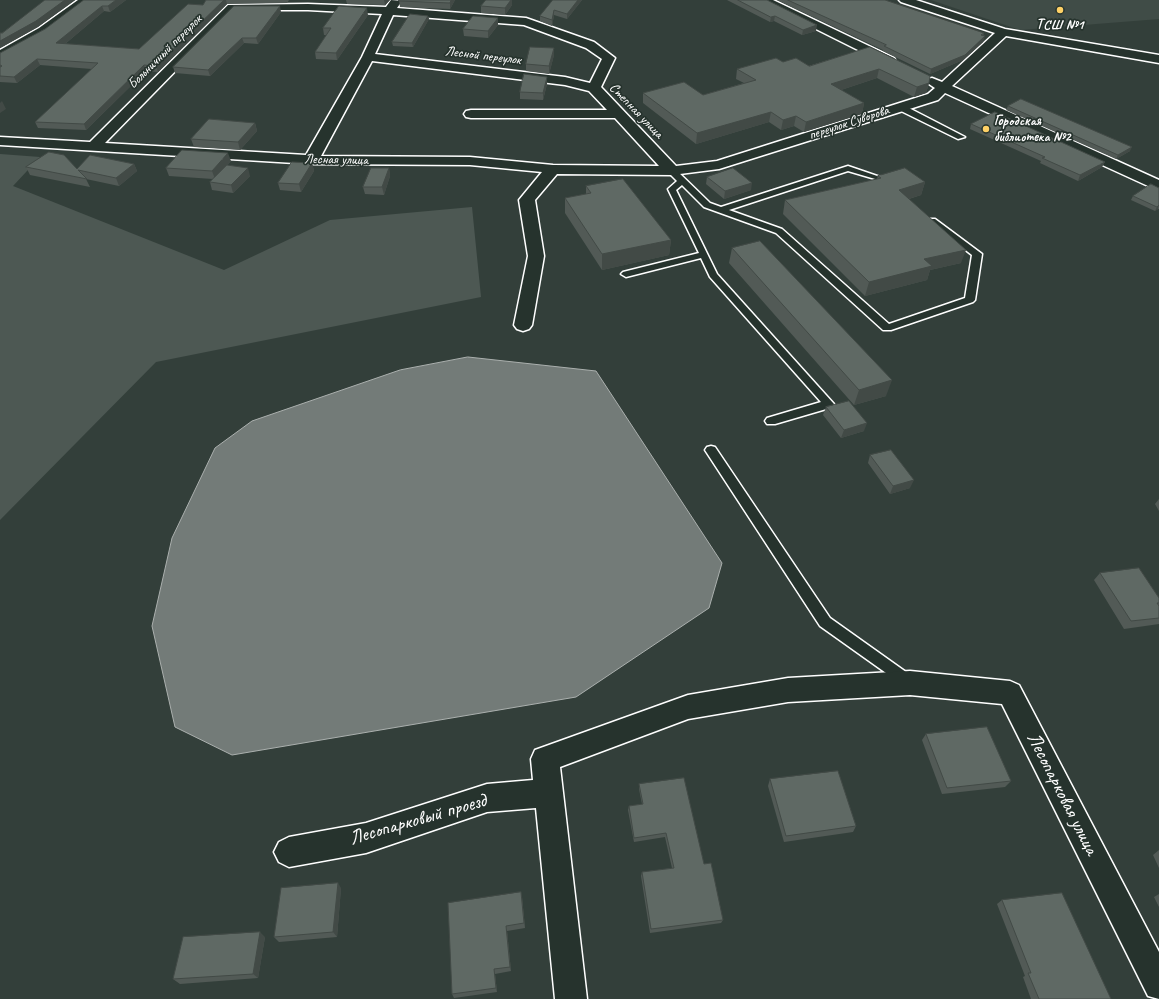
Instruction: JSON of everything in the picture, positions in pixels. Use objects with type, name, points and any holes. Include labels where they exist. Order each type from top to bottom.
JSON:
[{"type":"street","points":[[0,55],[43,31],[85,0]]},
{"type":"street","points":[[311,160],[368,58],[389,11],[397,0]]},
{"type":"street","points":[[764,0],[903,67]]},
{"type":"street","points":[[906,0],[1003,32],[1159,59]]},
{"type":"street","name":"Больничный переулок","points":[[94,146],[232,8],[308,7],[389,11]]},
{"type":"street","name":"Степная улица","points":[[389,11],[526,22],[590,45],[609,58],[594,88],[677,176]]},
{"type":"street","name":"переулок Суворова","points":[[677,176],[719,165],[933,96],[944,88],[1003,32]]},
{"type":"street","name":"Лесной переулок","points":[[368,58],[565,81],[594,88]]},
{"type":"street","points":[[924,78],[1159,186]]},
{"type":"street","points":[[471,114],[619,114]]},
{"type":"street","name":"Лесная улица","points":[[0,141],[311,160],[470,161],[553,169],[677,176]]},
{"type":"street","points":[[523,325],[536,256],[527,200],[553,169]]},
{"type":"street","points":[[571,999],[545,759],[688,707],[788,690],[910,682]]},
{"type":"street","name":"Лесопарковая улица","points":[[910,682],[1010,693],[1159,985]]},
{"type":"street","name":"Лесопарковый проезд","points":[[289,852],[366,838],[487,798],[549,793]]},
{"type":"lane","points":[[900,107],[961,137]]},
{"type":"lane","points":[[721,210],[848,168],[882,179]]},
{"type":"lane","points":[[771,421],[829,404],[714,275],[672,189],[677,176],[707,205],[779,231],[887,328],[970,300],[977,254],[928,218]]},
{"type":"lane","points":[[626,274],[704,254]]},
{"type":"lane","points":[[711,450],[825,622],[910,682]]},
{"type":"shaded area","name":"ТСШ №1","points":[[931,0],[1159,0],[1159,19],[1020,30]]},
{"type":"shaded area","points":[[0,154],[40,157],[13,186],[224,270],[330,220],[472,207],[481,297],[156,362],[0,520]]},
{"type":"shaded area","points":[[468,357],[596,371],[722,563],[709,608],[576,697],[232,755],[175,727],[152,626],[172,538],[215,448],[252,421],[400,370]]},
{"type":"building","points":[[45,0],[65,0],[36,21],[0,41],[0,33]]},
{"type":"building","points":[[84,0],[116,0],[108,6],[102,6],[56,43],[139,49],[188,4],[203,5],[206,0],[224,0],[156,66],[144,65],[84,124],[35,122],[98,63],[37,59],[14,77],[0,76],[0,67],[2,66],[0,65],[0,53],[45,29]]},
{"type":"building","points":[[399,0],[451,0],[450,3]]},
{"type":"building","points":[[486,0],[511,0],[505,8],[481,6]]},
{"type":"building","points":[[553,0],[578,0],[567,14],[554,10],[552,20],[540,16]]},
{"type":"building","points":[[738,0],[767,0],[817,25],[803,30],[775,16],[771,17]]},
{"type":"building","points":[[788,0],[885,0],[984,33],[981,35],[985,36],[965,55],[931,69],[884,46],[886,45]]},
{"type":"building","points":[[234,6],[280,6],[256,38],[242,38],[208,70],[173,67]]},
{"type":"building","points":[[339,6],[367,8],[336,53],[315,52],[331,28],[323,28]]},
{"type":"building","points":[[410,14],[428,16],[412,43],[392,42]]},
{"type":"building","points":[[473,16],[498,18],[488,31],[463,29]]},
{"type":"building","points":[[530,47],[554,48],[549,66],[526,64]]},
{"type":"building","points":[[870,47],[930,76],[929,83],[917,87],[879,69],[831,84],[864,103],[806,122],[796,116],[783,120],[771,112],[697,133],[643,93],[684,82],[703,95],[756,80],[737,69],[776,58],[783,62],[796,58],[809,66]]},
{"type":"building","points":[[524,74],[547,77],[543,93],[520,92]]},
{"type":"building","points":[[1021,99],[1132,147],[1118,155],[1008,106]]},
{"type":"building","points":[[995,112],[1105,162],[1080,175],[1042,158],[1045,157],[971,124]]},
{"type":"building","points":[[209,119],[255,123],[238,142],[191,139]]},
{"type":"building","points":[[182,150],[228,153],[212,171],[166,168]]},
{"type":"building","points":[[49,152],[64,155],[77,169],[90,155],[134,164],[116,178],[78,170],[87,179],[26,167]]},
{"type":"building","points":[[292,162],[312,163],[299,184],[278,183]]},
{"type":"building","points":[[227,165],[248,168],[231,185],[210,182]]},
{"type":"building","points":[[371,168],[389,168],[382,187],[363,187]]},
{"type":"building","points":[[733,168],[752,183],[725,191],[707,177]]},
{"type":"building","points":[[905,168],[925,182],[899,190],[966,250],[924,259],[932,266],[869,282],[785,200],[881,178],[878,176]]},
{"type":"building","points":[[623,179],[671,240],[602,254],[565,198],[591,193],[586,186]]},
{"type":"building","points":[[1151,184],[1159,188],[1159,205],[1157,207],[1133,196]]},
{"type":"building","points":[[760,241],[892,380],[859,390],[732,248]]},
{"type":"building","points":[[849,401],[867,423],[844,430],[826,407]]},
{"type":"building","points":[[891,450],[914,480],[893,486],[870,455]]},
{"type":"building","points":[[1139,568],[1159,598],[1159,603],[1157,603],[1159,606],[1159,618],[1131,621],[1100,573]]},
{"type":"building","points":[[987,727],[1011,781],[947,788],[926,734]]},
{"type":"building","points":[[838,771],[856,826],[786,836],[770,779]]},
{"type":"building","points":[[684,778],[704,864],[711,863],[723,920],[651,929],[642,872],[674,868],[666,833],[634,838],[629,806],[643,804],[639,784]]},
{"type":"building","points":[[338,883],[333,932],[274,937],[281,888]]},
{"type":"building","points":[[521,892],[524,923],[506,926],[510,967],[494,969],[496,988],[452,994],[448,903]]},
{"type":"building","points":[[1062,893],[1111,999],[1039,999],[1028,973],[1031,973],[1002,900]]},
{"type":"building","points":[[260,932],[253,974],[173,979],[183,937]]},
{"type":"place","name":"ТСШ №1","points":[[1060,10]]},
{"type":"place","name":"Городская библиотека №2","points":[[986,129]]}]
